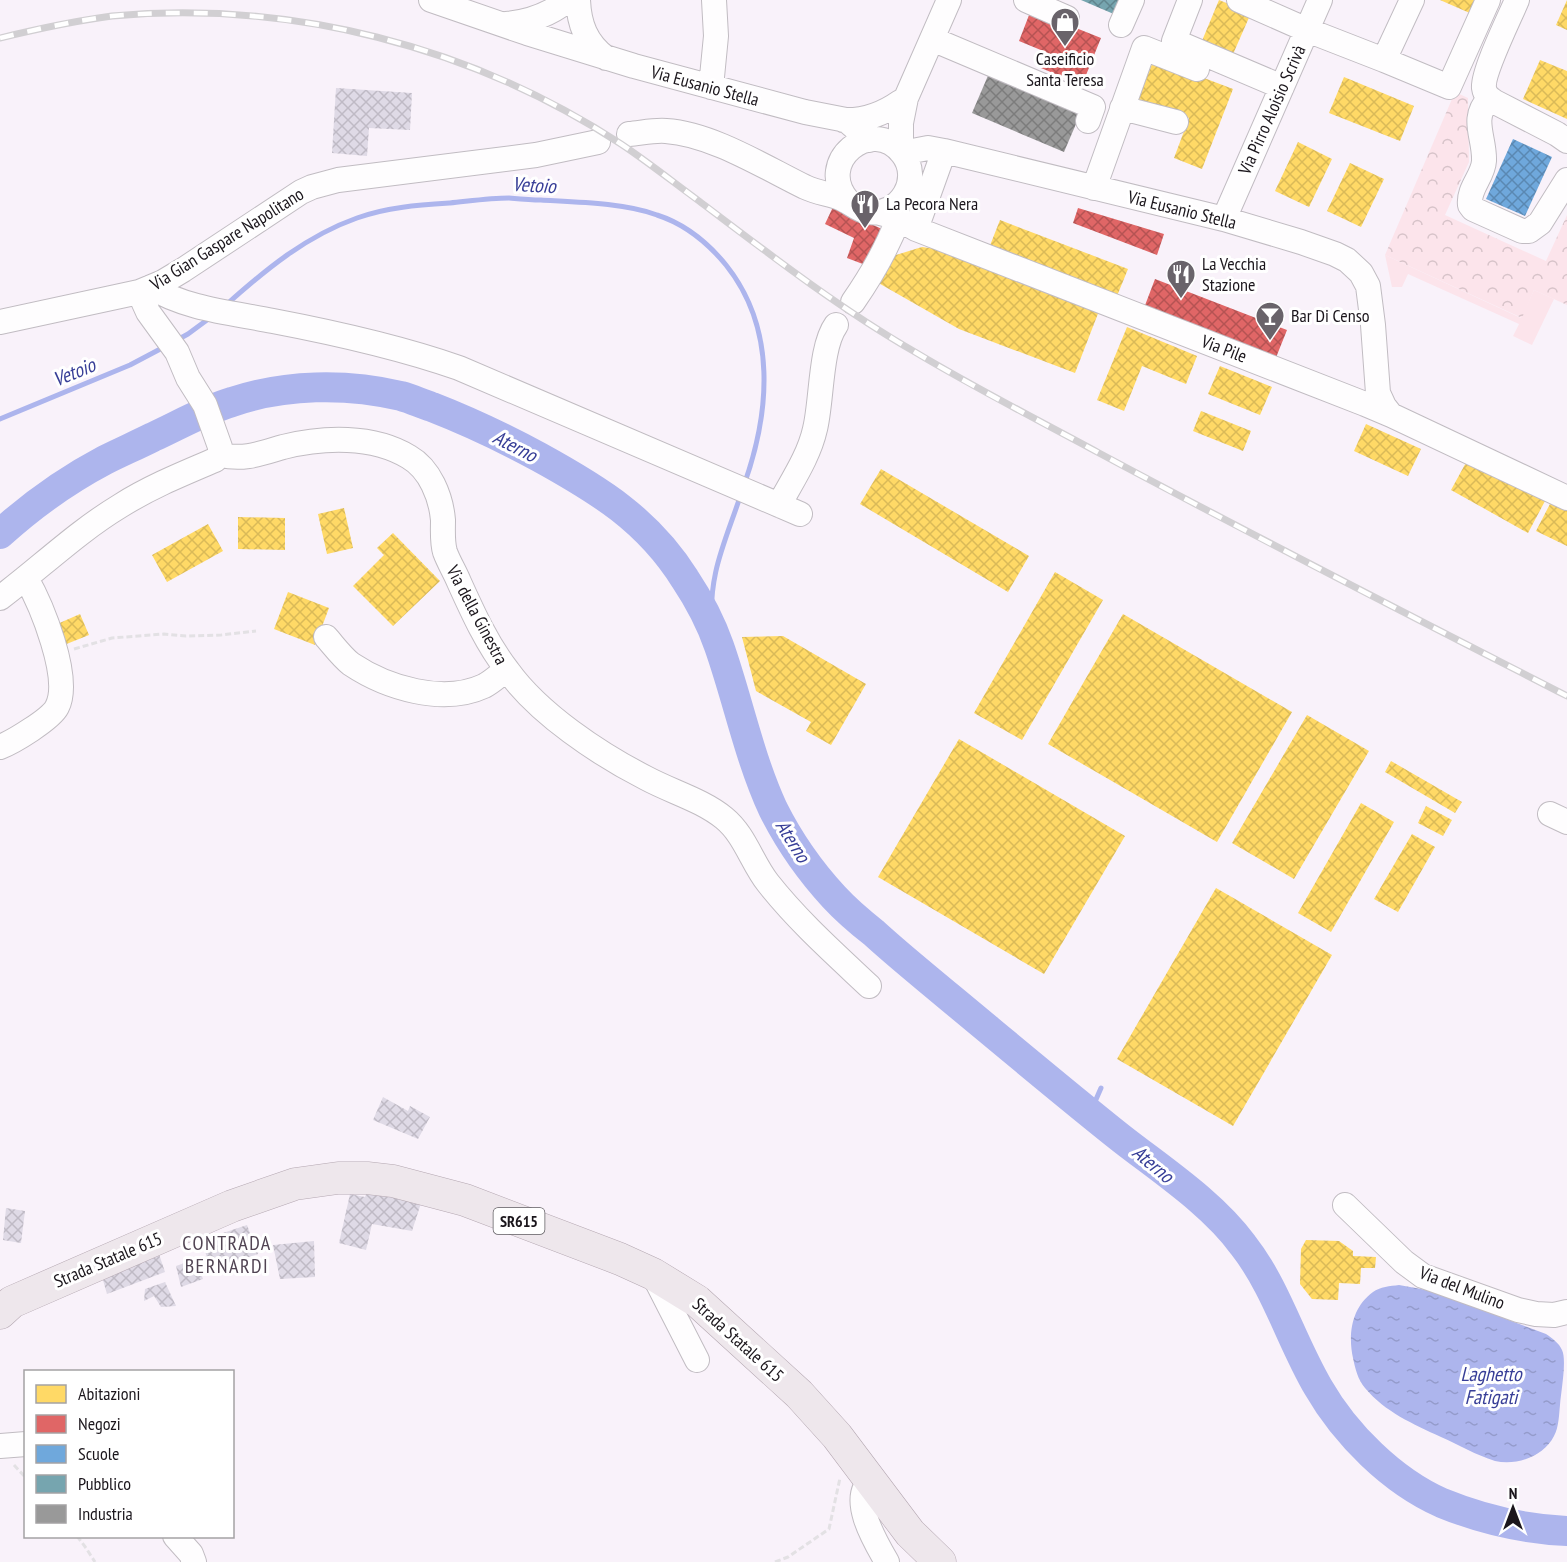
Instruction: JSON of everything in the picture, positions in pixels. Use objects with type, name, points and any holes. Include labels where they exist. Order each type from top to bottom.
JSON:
[{"type":"main road","name":"Strada Statale 615","points":[[0,1313],[12,1302],[232,1206],[295,1184],[339,1178],[367,1178],[393,1181],[465,1200],[620,1259],[653,1274],[697,1301],[799,1394],[847,1448],[910,1533],[940,1562]]},
{"type":"street","name":"Via Eusanio Stella","points":[[431,0],[606,58],[850,122],[869,140]]},
{"type":"street","points":[[711,87],[716,36],[714,0]]},
{"type":"street","points":[[785,176],[817,177],[833,170],[855,145],[869,140],[879,130],[905,98],[949,0]]},
{"type":"street","points":[[1026,0],[1067,18]]},
{"type":"street","points":[[1121,25],[1132,0]]},
{"type":"street","points":[[1190,0],[1174,41],[1282,87]]},
{"type":"street","points":[[1239,0],[1449,87],[1488,0]]},
{"type":"street","name":"Via Pirro Aloisio Scrivà","points":[[1224,219],[1320,0]]},
{"type":"street","points":[[1384,60],[1412,0]]},
{"type":"street","points":[[1517,0],[1485,75],[1484,91],[1489,99],[1567,141]]},
{"type":"street","points":[[501,25],[536,19],[574,3]]},
{"type":"street","points":[[559,43],[567,39],[577,22],[574,3]]},
{"type":"street","points":[[574,3],[586,38],[606,58]]},
{"type":"street","points":[[932,39],[1093,107],[1088,121]]},
{"type":"street","points":[[1094,188],[1144,48],[1197,69]]},
{"type":"street","points":[[843,120],[872,117],[905,98]]},
{"type":"street","points":[[853,302],[881,257],[897,220],[938,150],[921,143],[907,129],[904,119],[905,98]]},
{"type":"street","points":[[897,220],[892,207],[903,198],[907,191],[910,173],[902,152],[900,135],[905,98]]},
{"type":"street","points":[[1489,99],[1481,110],[1479,119],[1484,162],[1470,193],[1470,205],[1473,209],[1522,231],[1529,231],[1540,224],[1567,180]]},
{"type":"street","points":[[1122,108],[1176,122]]},
{"type":"street","name":"Via Eusanio Stella","points":[[805,112],[829,126],[838,135],[842,142],[842,159]]},
{"type":"street","points":[[630,135],[665,131],[694,136],[712,142],[817,192],[848,201]]},
{"type":"street","points":[[869,140],[887,142],[902,152]]},
{"type":"street","name":"Via Gian Gaspare Napolitano","points":[[0,322],[145,290],[200,259],[302,192],[322,183],[536,155],[598,142]]},
{"type":"street","name":"Via Eusanio Stella","points":[[902,152],[923,149],[938,150],[1224,219],[1282,236],[1347,260],[1358,268],[1364,277],[1369,294],[1379,398],[1391,415]]},
{"type":"street","points":[[842,159],[837,174],[838,183],[841,193],[848,201],[860,210],[897,220]]},
{"type":"street","name":"Via Pile","points":[[897,220],[1391,415],[1567,498]]},
{"type":"street","points":[[0,598],[73,539],[119,507],[165,481],[215,460],[218,444],[206,405],[192,384],[177,352],[142,302],[145,290],[200,306],[391,347],[438,361],[779,505],[814,433],[827,343],[836,325]]},
{"type":"street","name":"Via Eusanio Stella","points":[[1338,394],[1365,391],[1372,380],[1375,366]]},
{"type":"street","name":"Via della Ginestra","points":[[218,444],[232,457],[249,457],[299,444],[324,440],[348,440],[384,447],[411,458],[424,470],[434,487],[442,514],[446,555],[480,625],[506,669],[527,694],[585,742],[647,779],[700,803],[723,818],[737,832],[770,885],[806,926],[869,986]]},
{"type":"street","points":[[0,747],[48,717],[57,708],[60,696],[61,679],[56,655],[39,606],[26,578]]},
{"type":"street","points":[[326,637],[350,663],[376,678],[432,695],[482,687],[506,669]]},
{"type":"street","name":"Via del Mulino","points":[[1345,1205],[1404,1262],[1423,1276],[1527,1312],[1548,1316],[1567,1312]]},
{"type":"street","points":[[653,1274],[697,1360]]},
{"type":"street","points":[[0,1446],[24,1444]]},
{"type":"street","points":[[872,1480],[864,1489],[863,1508],[875,1540],[887,1562]]},
{"type":"street","points":[[177,1538],[191,1554],[194,1562]]},
{"type":"path","points":[[56,655],[112,638],[164,634],[221,635],[256,631]]},
{"type":"path","points":[[776,1562],[788,1557],[829,1528],[847,1448]]},
{"type":"path","points":[[78,1538],[95,1562]]},
{"type":"green space","points":[[1455,92],[1468,98],[1469,162],[1445,215],[1546,261],[1567,215],[1567,305],[1534,290],[1522,318],[1385,255]]},
{"type":"green space","points":[[1385,255],[1521,318],[1534,290],[1554,299],[1532,345],[1513,336],[1519,324],[1408,274],[1402,287],[1392,287]]},
{"type":"water","name":"Laghetto Fatigati","points":[[1399,1285],[1432,1291],[1546,1334],[1557,1343],[1562,1350],[1564,1361],[1557,1429],[1544,1449],[1521,1461],[1495,1461],[1400,1417],[1381,1404],[1365,1388],[1357,1374],[1354,1362],[1351,1340],[1353,1322],[1360,1306],[1373,1292]]},
{"type":"building: Abitazioni","points":[[1219,0],[1251,13],[1230,61],[1199,48]]},
{"type":"building: Abitazioni","points":[[1440,0],[1479,0],[1472,14]]},
{"type":"building: Abitazioni","points":[[1567,0],[1567,30],[1556,25]]},
{"type":"building: Abitazioni","points":[[1154,59],[1233,89],[1202,169],[1174,158],[1189,118],[1138,99]]},
{"type":"building: Abitazioni","points":[[1540,60],[1567,71],[1567,119],[1523,99]]},
{"type":"building: Abitazioni","points":[[1344,77],[1414,106],[1400,141],[1329,113]]},
{"type":"building: Abitazioni","points":[[1298,142],[1332,159],[1309,207],[1275,191]]},
{"type":"building: Abitazioni","points":[[1350,163],[1384,179],[1361,227],[1327,211]]},
{"type":"building: Abitazioni","points":[[1000,220],[1128,269],[1117,296],[989,248]]},
{"type":"building: Abitazioni","points":[[922,247],[936,249],[1099,311],[1075,373],[959,329],[875,281],[887,262],[896,255]]},
{"type":"building: Abitazioni","points":[[1127,327],[1197,356],[1186,384],[1142,366],[1124,411],[1097,400]]},
{"type":"building: Abitazioni","points":[[1220,366],[1272,387],[1260,415],[1208,394]]},
{"type":"building: Abitazioni","points":[[1201,411],[1251,431],[1243,451],[1193,431]]},
{"type":"building: Abitazioni","points":[[1366,424],[1421,449],[1408,476],[1354,451]]},
{"type":"building: Abitazioni","points":[[1468,459],[1545,501],[1528,533],[1451,490]]},
{"type":"building: Abitazioni","points":[[881,469],[1029,556],[1008,592],[860,504]]},
{"type":"building: Abitazioni","points":[[1551,502],[1567,510],[1567,546],[1536,531]]},
{"type":"building: Abitazioni","points":[[344,508],[353,548],[327,554],[318,514]]},
{"type":"building: Abitazioni","points":[[238,517],[285,518],[285,550],[238,549]]},
{"type":"building: Abitazioni","points":[[208,524],[223,551],[167,582],[152,555]]},
{"type":"building: Abitazioni","points":[[393,533],[440,581],[393,626],[353,586],[384,555],[377,548]]},
{"type":"building: Abitazioni","points":[[1055,572],[1103,600],[1022,740],[974,713]]},
{"type":"building: Abitazioni","points":[[288,592],[329,608],[315,645],[274,629]]},
{"type":"building: Abitazioni","points":[[80,614],[89,635],[64,645],[55,625]]},
{"type":"building: Abitazioni","points":[[1123,614],[1292,712],[1217,842],[1048,744]]},
{"type":"building: Abitazioni","points":[[783,636],[866,684],[831,745],[806,731],[811,722],[756,691],[742,637]]},
{"type":"building: Abitazioni","points":[[1307,715],[1369,751],[1294,879],[1232,843]]},
{"type":"building: Abitazioni","points":[[959,739],[1125,836],[1044,974],[878,877]]},
{"type":"building: Abitazioni","points":[[1391,761],[1462,802],[1455,813],[1385,772]]},
{"type":"building: Abitazioni","points":[[1361,803],[1394,822],[1331,932],[1298,913]]},
{"type":"building: Abitazioni","points":[[1426,806],[1452,820],[1443,836],[1418,823]]},
{"type":"building: Abitazioni","points":[[1412,834],[1435,847],[1398,912],[1374,899]]},
{"type":"building: Abitazioni","points":[[1216,888],[1332,955],[1233,1126],[1117,1059]]},
{"type":"building: Abitazioni","points":[[1306,1240],[1339,1241],[1353,1251],[1353,1256],[1376,1257],[1375,1268],[1361,1268],[1360,1284],[1339,1283],[1338,1300],[1312,1299],[1300,1284],[1301,1249]]},
{"type":"building: Negozi","name":"Caseificio Santa Teresa","points":[[1031,10],[1101,38],[1082,85],[1041,68],[1048,53],[1019,41]]},
{"type":"building: Negozi","points":[[833,207],[882,229],[868,266],[847,258],[854,238],[825,224]]},
{"type":"building: Negozi","points":[[1078,208],[1164,234],[1157,255],[1073,223]]},
{"type":"building: Negozi","points":[[1155,279],[1287,330],[1275,360],[1144,308]]},
{"type":"building: Scuole","points":[[1513,139],[1552,157],[1525,216],[1486,199]]},
{"type":"building: Pubblico","points":[[1081,0],[1123,0],[1116,15]]},
{"type":"building: Industria","points":[[990,71],[1082,110],[1064,152],[972,113]]},
{"type":"building: Altro","points":[[336,88],[412,93],[410,130],[369,128],[367,156],[332,153]]},
{"type":"building: Altro","points":[[383,1097],[408,1111],[410,1106],[430,1117],[418,1139],[373,1120]]},
{"type":"building: Altro","points":[[369,1189],[422,1200],[412,1231],[372,1224],[366,1250],[339,1243],[350,1194],[365,1197]]},
{"type":"building: Altro","points":[[6,1208],[25,1211],[21,1243],[3,1240]]},
{"type":"building: Altro","points":[[247,1225],[258,1254],[210,1269],[202,1240]]},
{"type":"building: Altro","points":[[314,1241],[315,1277],[280,1279],[273,1245]]},
{"type":"building: Altro","points":[[159,1254],[165,1272],[107,1294],[100,1270]]},
{"type":"building: Altro","points":[[196,1259],[203,1279],[181,1287],[176,1266]]},
{"type":"building: Altro","points":[[165,1282],[176,1306],[161,1307],[154,1296],[144,1301],[145,1289]]},
{"type":"waterway","name":"Vetoio","points":[[226,305],[271,267],[303,244],[338,225],[380,211],[509,198],[585,202],[657,215],[686,229],[719,257],[742,290],[754,316],[761,343],[764,372],[763,400],[753,457],[744,485]]},
{"type":"waterway","name":"Vetoio","points":[[177,340],[211,317]]},
{"type":"waterway","name":"Vetoio","points":[[0,419],[130,365],[166,346]]},
{"type":"waterway","name":"Aterno","points":[[0,534],[50,494],[77,476],[192,418],[222,405],[252,396],[316,387],[359,389],[405,397],[486,430],[582,482],[621,508],[638,523],[671,558],[695,595],[719,646],[750,749],[773,809],[801,855],[843,907],[948,996],[1217,1215],[1255,1261],[1308,1369],[1329,1405],[1356,1439],[1388,1469],[1423,1494],[1457,1509],[1519,1525],[1567,1531]]},
{"type":"waterway","name":"Vetoio","points":[[712,628],[711,609],[715,576],[740,497]]},
{"type":"waterway","points":[[1096,1118],[1094,1104],[1101,1088]]},
{"type":"railway","points":[[0,38],[112,16],[179,13],[246,15],[312,24],[377,37],[441,56],[503,80],[563,110],[621,144],[832,299],[938,365],[1216,515],[1567,696]]},
{"type":"place","name":"Caseificio Santa Teresa","points":[[1065,48]]},
{"type":"place","name":"La Pecora Nera","points":[[865,230]]},
{"type":"place","name":"La Vecchia Stazione","points":[[1181,300]]},
{"type":"place","name":"Bar Di Censo","points":[[1270,342]]},
{"type":"district","name":"CONTRADA BERNARDI","points":[[227,1254]]}]
